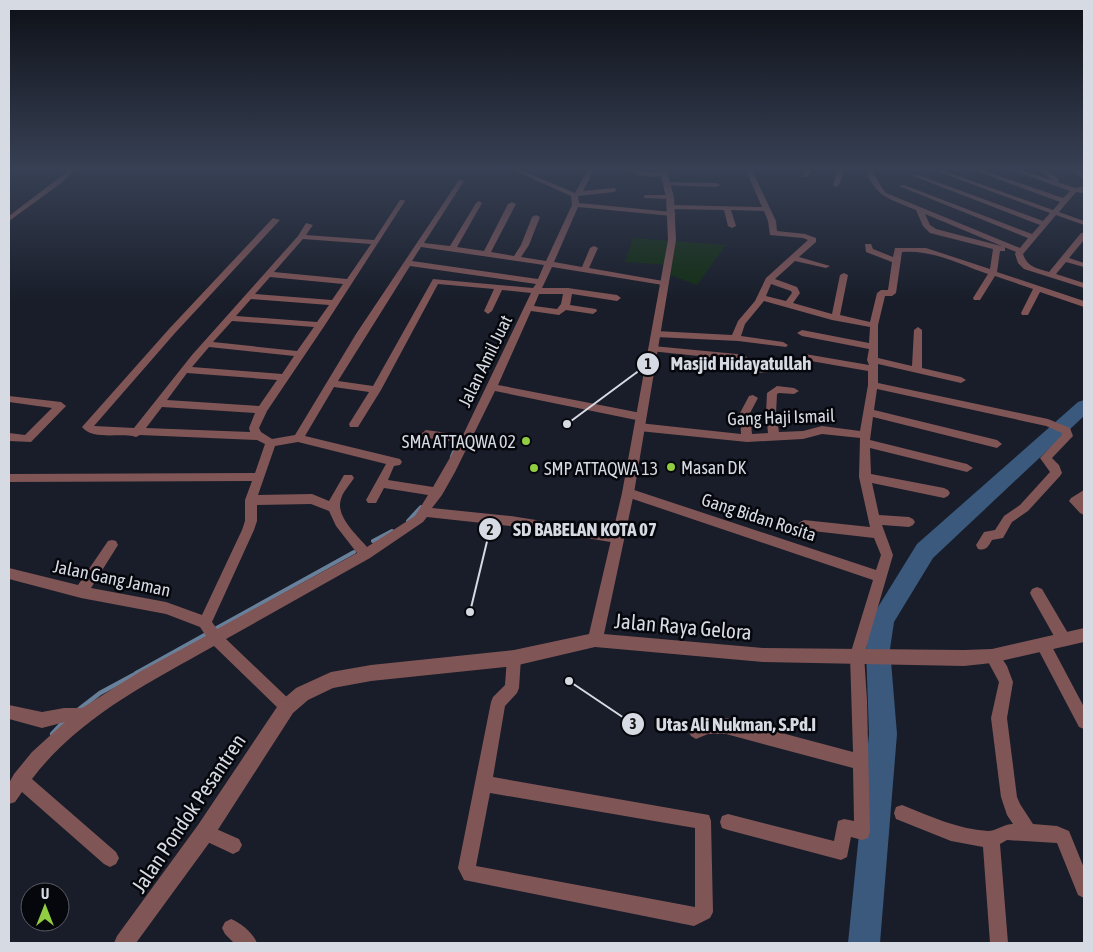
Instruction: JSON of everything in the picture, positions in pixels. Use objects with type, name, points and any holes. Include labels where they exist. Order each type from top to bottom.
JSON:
[{"type":"street","points":[[372,500],[393,464],[298,438],[272,443],[254,432],[254,428],[262,410],[321,325],[395,212]]},
{"type":"street","points":[[298,438],[330,383],[441,212]]},
{"type":"street","points":[[452,248],[473,212]]},
{"type":"street","points":[[486,254],[508,212]]},
{"type":"street","name":"Jalan Amil Juat","points":[[9,796],[38,758],[84,715],[146,676],[210,631],[366,554],[413,524],[424,512],[466,439],[529,308],[570,212]]},
{"type":"street","points":[[594,640],[628,493],[672,240],[672,212]]},
{"type":"street","points":[[728,212],[732,226]]},
{"type":"street","points":[[739,338],[736,336],[741,323],[761,297],[769,280],[813,240],[805,236],[773,233],[772,221],[767,212]]},
{"type":"street","points":[[921,212],[933,231],[997,248],[1020,252]]},
{"type":"street","points":[[927,212],[1020,252],[1024,265],[1084,286]]},
{"type":"street","points":[[969,212],[1032,237]]},
{"type":"street","points":[[1012,212],[1043,224]]},
{"type":"street","points":[[1020,252],[1053,212]]},
{"type":"street","points":[[1054,212],[1084,223]]},
{"type":"street","points":[[516,258],[525,245],[536,217]]},
{"type":"street","points":[[260,436],[136,433],[93,430],[87,427],[172,331],[276,220]]},
{"type":"street","points":[[136,433],[185,370],[301,237],[309,225]]},
{"type":"street","points":[[1051,275],[1080,246],[1084,235]]},
{"type":"street","points":[[301,237],[376,242]]},
{"type":"street","points":[[421,245],[516,258],[547,265],[663,283]]},
{"type":"street","points":[[868,246],[869,250],[896,260]]},
{"type":"street","points":[[584,271],[594,248]]},
{"type":"street","points":[[977,298],[993,273],[997,248]]},
{"type":"street","points":[[728,822],[841,851],[844,828],[862,832],[862,655],[880,576],[887,555],[874,519],[865,477],[865,439],[873,385],[874,325],[881,293],[892,293],[899,250],[922,249],[1084,304]]},
{"type":"street","points":[[794,258],[826,266]]},
{"type":"street","points":[[1066,260],[1084,265]]},
{"type":"street","points":[[407,263],[617,298]]},
{"type":"street","points":[[269,274],[348,282]]},
{"type":"street","points":[[836,318],[844,275]]},
{"type":"street","points":[[354,424],[402,345],[434,283],[441,280],[499,287],[537,286]]},
{"type":"street","points":[[769,280],[794,289],[796,292],[788,304]]},
{"type":"street","points":[[488,311],[499,287]]},
{"type":"street","points":[[1025,313],[1038,288]]},
{"type":"street","points":[[529,308],[559,312],[564,306],[568,291]]},
{"type":"street","points":[[249,296],[334,303]]},
{"type":"street","points":[[761,297],[836,318],[874,325]]},
{"type":"street","points":[[564,306],[592,311]]},
{"type":"street","points":[[229,318],[321,325]]},
{"type":"street","points":[[917,371],[918,330]]},
{"type":"street","points":[[802,333],[873,346]]},
{"type":"street","points":[[656,334],[739,338],[783,344]]},
{"type":"street","points":[[207,344],[301,354]]},
{"type":"street","points":[[653,349],[744,359],[749,368],[768,370]]},
{"type":"street","points":[[805,357],[917,371],[961,380]]},
{"type":"street","points":[[185,370],[284,377]]},
{"type":"street","points":[[330,383],[376,390]]},
{"type":"street","points":[[873,385],[1048,423],[1066,431],[1068,436],[1045,458],[1055,468],[1056,473],[1024,508],[1008,518],[999,535],[988,536],[982,545]]},
{"type":"street","name":"Gang Haji Ismail","points":[[492,387],[640,422],[747,438],[803,435],[822,430],[865,439],[967,468]]},
{"type":"street","points":[[774,437],[771,414],[772,393],[777,389],[794,391]]},
{"type":"street","points":[[747,438],[745,413],[753,398]]},
{"type":"street","points":[[9,399],[61,406],[27,439],[9,437]]},
{"type":"street","points":[[158,403],[262,410]]},
{"type":"street","points":[[868,412],[997,444]]},
{"type":"street","points":[[426,434],[466,439]]},
{"type":"street","points":[[210,631],[248,530],[251,500],[272,443]]},
{"type":"street","points":[[9,478],[259,476]]},
{"type":"street","points":[[865,477],[944,493]]},
{"type":"street","points":[[348,478],[335,498],[335,508],[338,518],[366,554]]},
{"type":"street","points":[[381,483],[436,491]]},
{"type":"street","name":"Gang Bidan Rosita","points":[[628,493],[880,576]]},
{"type":"street","points":[[1084,495],[1075,501],[1084,510]]},
{"type":"street","points":[[251,500],[312,499],[335,508]]},
{"type":"street","points":[[424,512],[510,521],[617,538]]},
{"type":"street","points":[[874,519],[909,522]]},
{"type":"street","points":[[804,525],[878,533]]},
{"type":"street","points":[[81,592],[112,545]]},
{"type":"street","name":"Jalan Gang Jaman","points":[[9,572],[81,592],[166,608],[210,631],[286,707]]},
{"type":"street","points":[[1037,593],[1064,640]]},
{"type":"street","name":"Jalan Raya Gelora","points":[[286,707],[302,694],[331,680],[371,672],[514,658],[594,640],[763,655],[992,656],[1044,646],[1084,635]]},
{"type":"street","points":[[1044,646],[1084,722]]},
{"type":"street","points":[[992,656],[1002,671],[1006,682],[999,718],[1009,797],[1013,809],[1029,832]]},
{"type":"street","points":[[484,784],[704,821],[704,912],[694,917],[470,874],[467,868],[498,702],[512,688],[514,658]]},
{"type":"street","name":"Jalan Pondok Pesantren","points":[[124,943],[205,832],[286,707]]},
{"type":"street","points":[[9,712],[42,720],[64,715],[84,715]]},
{"type":"street","points":[[696,731],[706,726],[726,726],[861,762]]},
{"type":"street","points":[[20,780],[110,858]]},
{"type":"street","points":[[902,813],[951,833],[991,840],[1006,832],[1029,832],[1061,836],[1080,868],[1084,889]]},
{"type":"street","points":[[205,832],[233,845]]},
{"type":"street","points":[[991,840],[999,943]]},
{"type":"street","points":[[231,928],[248,943]]},
{"type":"green space","points":[[633,238],[726,245],[697,285],[667,274],[670,265],[625,262]]},
{"type":"waterway","points":[[864,943],[883,734],[878,649],[882,620],[925,551],[1084,406]]},
{"type":"waterway","points":[[451,457],[456,445]]},
{"type":"waterway","points":[[408,521],[421,507]]},
{"type":"waterway","points":[[373,541],[392,531]]},
{"type":"waterway","points":[[213,630],[354,552]]},
{"type":"waterway","points":[[136,673],[208,633]]},
{"type":"waterway","points":[[78,710],[100,693],[139,672]]},
{"type":"waterway","points":[[52,734],[65,720]]},
{"type":"place","name":"Masjid Hidayatullah","points":[[567,424]]},
{"type":"place","name":"SMA ATTAQWA 02","points":[[526,441]]},
{"type":"place","name":"Masan DK","points":[[671,467]]},
{"type":"place","name":"SMP ATTAQWA 13","points":[[534,468]]},
{"type":"place","name":"SD BABELAN KOTA 07","points":[[470,612]]},
{"type":"place","name":"Utas Ali Nukman, S.Pd.I","points":[[569,681]]}]
